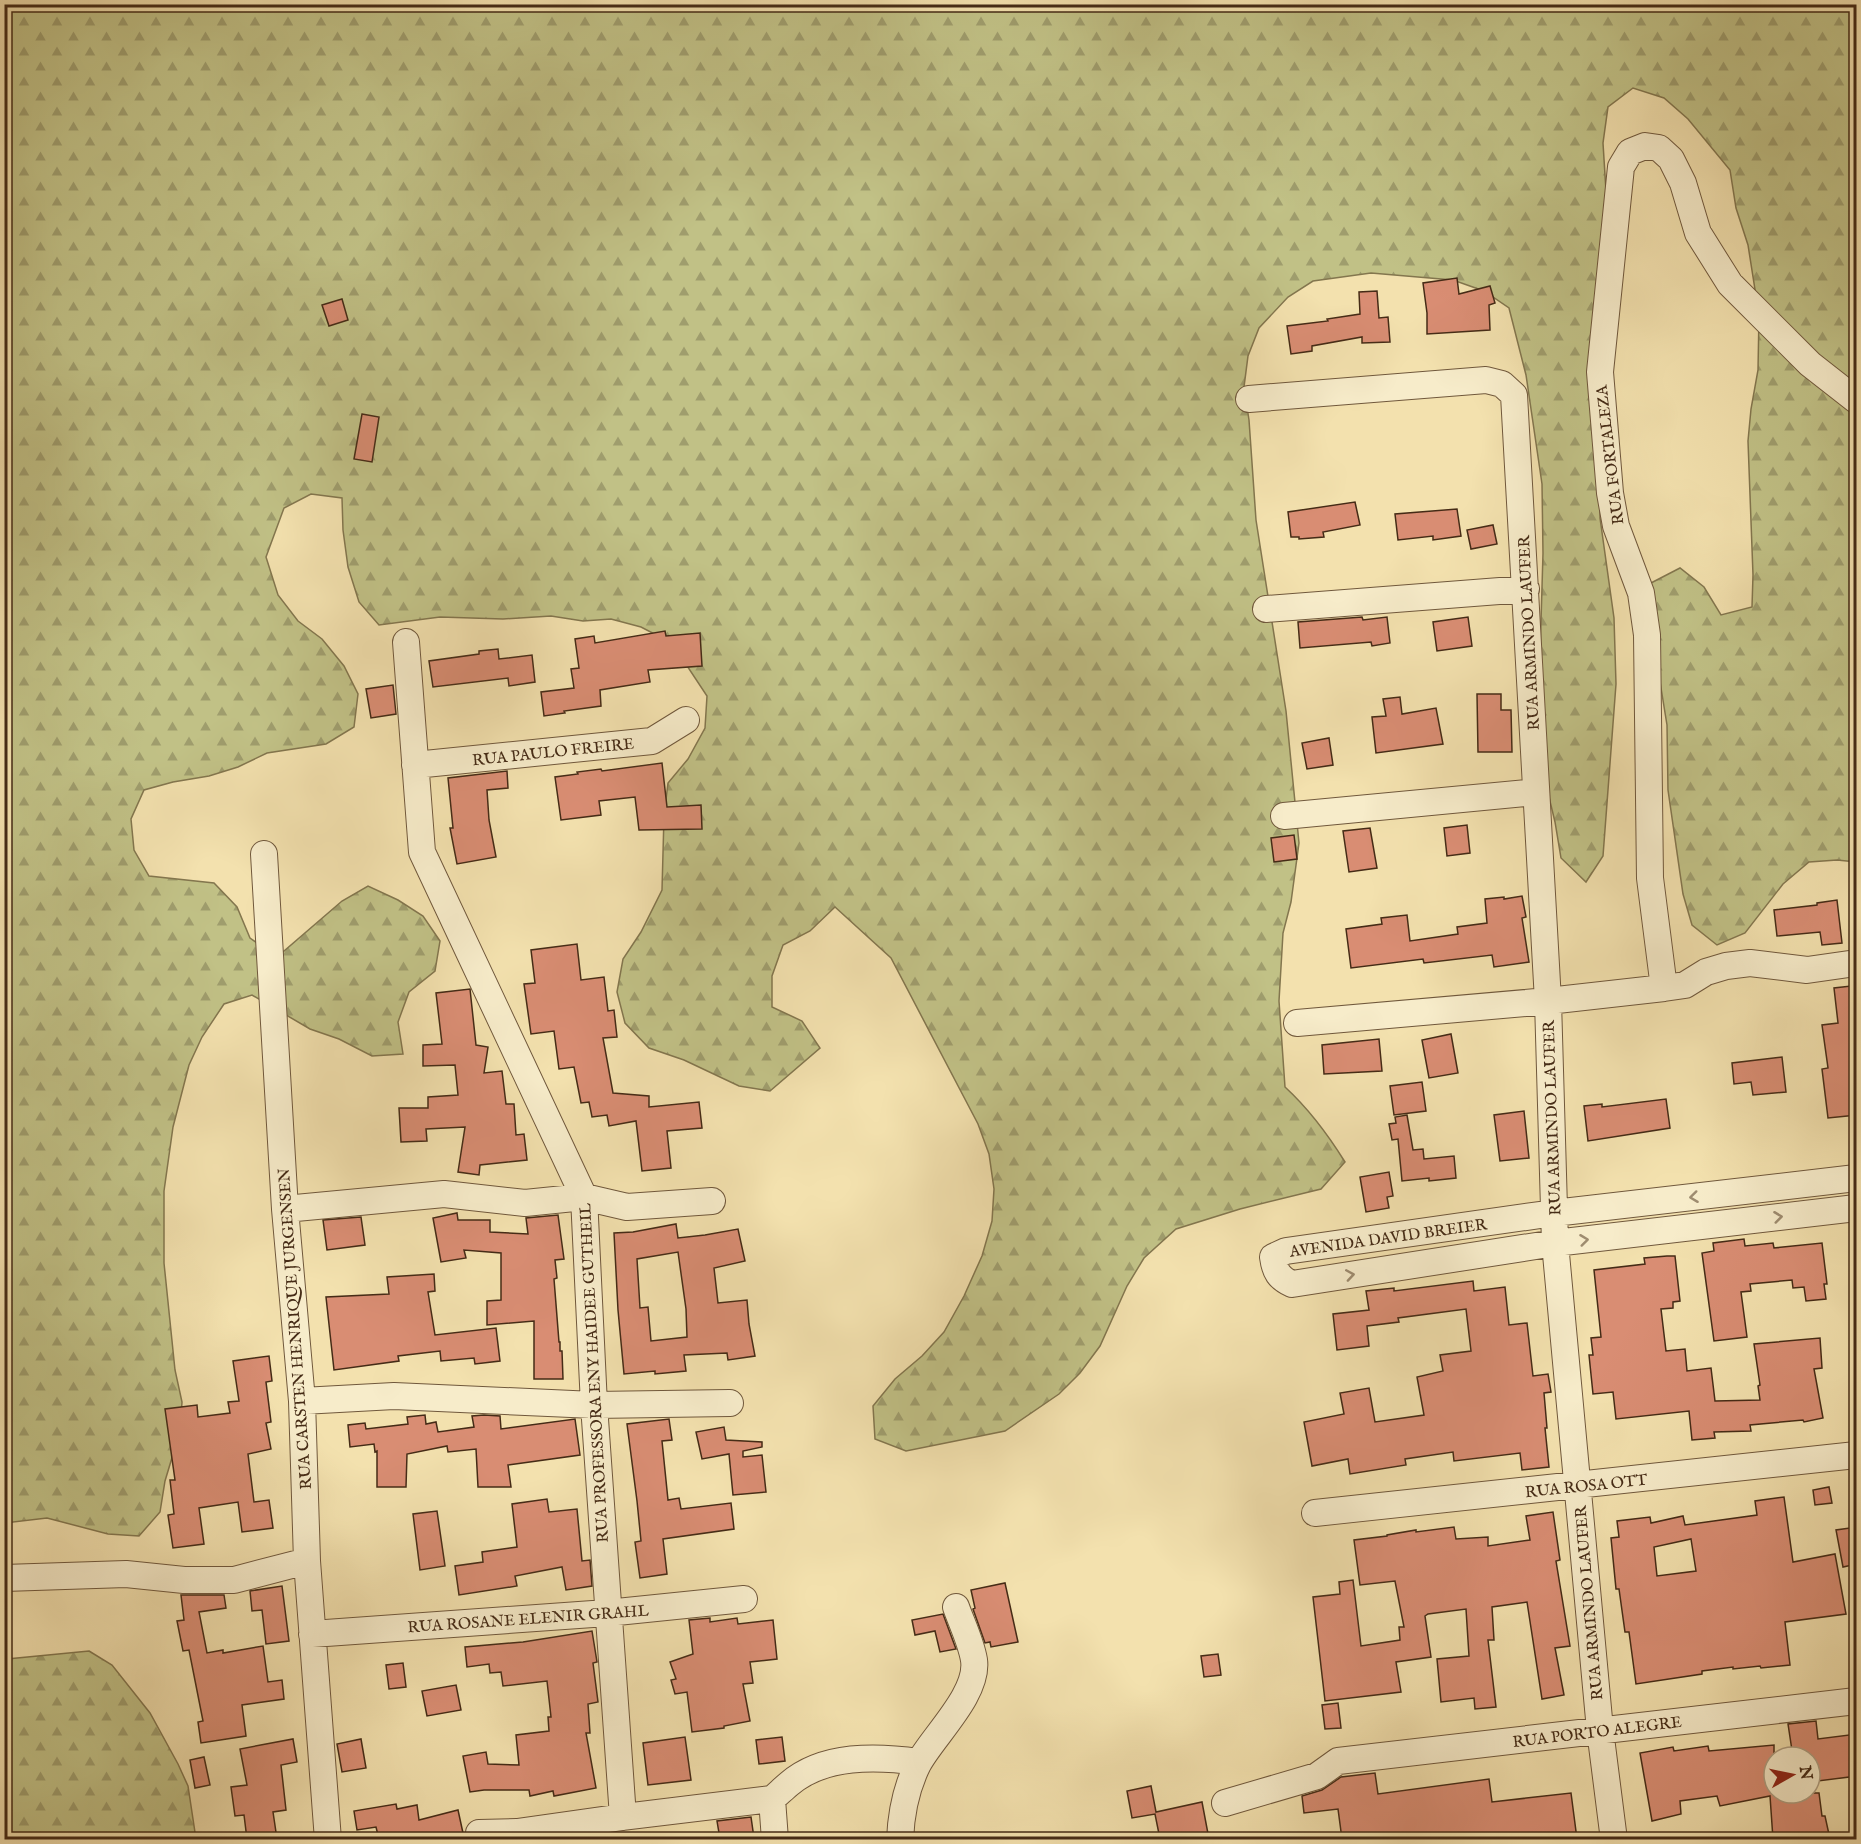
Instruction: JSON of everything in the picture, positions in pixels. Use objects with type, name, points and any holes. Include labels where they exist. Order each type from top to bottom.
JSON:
[{"type":"street","name":"RUA FORTALEZA","points":[[1664,988],[1650,878],[1647,635],[1641,593],[1616,526],[1610,493],[1600,372],[1621,168],[1630,152],[1645,146],[1659,148],[1671,159],[1683,183],[1698,233],[1730,284],[1810,364],[1857,400]]},
{"type":"street","name":"RUA ARMINDO LAUFER","points":[[1250,399],[1486,380],[1502,384],[1514,395],[1548,1001],[1555,1244],[1600,1730],[1614,1839]]},
{"type":"street","points":[[1266,609],[1526,590]]},
{"type":"street","name":"RUA PROFESSORA ENY HAIDEE GUTHEIL","points":[[406,642],[422,852],[584,1197],[594,1405],[623,1816]]},
{"type":"street","name":"RUA PAULO FREIRE","points":[[415,765],[652,741],[686,720]]},
{"type":"street","points":[[1284,816],[1536,792]]},
{"type":"street","name":"RUA CARSTEN HENRIQUE JURGENSEN","points":[[264,854],[285,1209],[302,1401],[307,1561],[328,1839]]},
{"type":"street","points":[[1297,1023],[1548,1001],[1664,988],[1685,985],[1706,972],[1726,966],[1750,963],[1807,970],[1857,963]]},
{"type":"street","name":"AVENIDA DAVID BREIER","points":[[1857,1178],[1554,1214],[1286,1251],[1273,1257],[1275,1269],[1281,1279],[1292,1284],[1555,1244],[1857,1208]]},
{"type":"street","points":[[285,1209],[444,1194],[525,1203],[584,1197],[627,1207],[712,1201]]},
{"type":"street","points":[[302,1401],[394,1396],[594,1405],[730,1403]]},
{"type":"street","name":"RUA ROSA OTT","points":[[1316,1514],[1857,1455]]},
{"type":"street","points":[[4,1578],[126,1574],[184,1580],[234,1580],[307,1561]]},
{"type":"street","name":"RUA ROSANE ELENIR GRAHL","points":[[312,1634],[608,1613],[744,1599]]},
{"type":"street","points":[[900,1839],[906,1794],[919,1762],[952,1718],[972,1678],[974,1661],[956,1607]]},
{"type":"street","name":"RUA PORTO ALEGRE","points":[[1226,1803],[1317,1776],[1338,1761],[1857,1701]]},
{"type":"street","points":[[479,1833],[517,1832],[623,1816],[772,1799],[790,1783],[818,1767],[856,1759],[893,1758],[919,1762]]},
{"type":"street","points":[[772,1799],[776,1839]]},
{"type":"green space","points":[[4,5],[1856,5],[1856,862],[1837,860],[1809,862],[1783,884],[1745,933],[1717,945],[1692,925],[1683,894],[1668,790],[1667,725],[1651,626],[1649,584],[1680,568],[1704,587],[1721,615],[1752,607],[1748,441],[1758,370],[1759,315],[1748,245],[1736,208],[1730,170],[1688,119],[1664,98],[1633,88],[1608,107],[1603,143],[1607,207],[1600,518],[1614,618],[1616,684],[1603,856],[1586,882],[1561,858],[1548,793],[1540,656],[1543,553],[1542,484],[1526,375],[1509,308],[1484,291],[1453,280],[1371,273],[1313,281],[1288,297],[1259,328],[1248,356],[1244,387],[1249,420],[1256,520],[1286,711],[1299,843],[1291,902],[1283,933],[1279,1001],[1285,1087],[1318,1122],[1345,1162],[1321,1189],[1240,1209],[1176,1229],[1144,1258],[1127,1286],[1100,1346],[1080,1373],[1059,1394],[1005,1431],[906,1451],[875,1439],[873,1406],[895,1379],[922,1356],[944,1332],[982,1256],[992,1221],[994,1189],[989,1154],[978,1124],[891,958],[835,907],[810,931],[783,945],[772,976],[772,1007],[802,1021],[820,1048],[770,1091],[739,1086],[684,1060],[649,1048],[625,1023],[617,992],[623,959],[641,932],[662,890],[664,816],[668,783],[688,759],[705,728],[707,696],[672,643],[641,627],[611,619],[583,621],[551,616],[503,619],[440,617],[379,625],[359,602],[348,567],[342,498],[311,494],[284,508],[266,557],[278,595],[298,621],[322,639],[344,666],[358,694],[354,727],[326,744],[267,753],[238,767],[209,776],[144,790],[131,819],[134,850],[149,876],[214,883],[237,907],[250,938],[277,957],[342,901],[368,886],[398,900],[423,916],[440,941],[435,971],[409,992],[398,1022],[403,1054],[372,1056],[339,1039],[310,1029],[252,995],[224,1004],[202,1037],[189,1065],[173,1127],[164,1191],[164,1263],[175,1370],[182,1402],[180,1431],[165,1481],[160,1512],[139,1536],[108,1534],[47,1518],[5,1523]]},
{"type":"green space","points":[[89,1651],[112,1665],[150,1713],[188,1786],[196,1839],[5,1839],[5,1661]]},
{"type":"building","points":[[1457,278],[1459,294],[1490,286],[1495,303],[1489,305],[1490,330],[1427,334],[1423,283]]},
{"type":"building","points":[[1377,291],[1379,318],[1388,317],[1390,342],[1362,343],[1362,337],[1312,346],[1312,351],[1291,354],[1287,326],[1360,314],[1359,292]]},
{"type":"building","points":[[342,299],[348,320],[329,326],[322,305]]},
{"type":"building","points":[[362,414],[379,417],[372,462],[354,459]]},
{"type":"building","points":[[1355,502],[1360,525],[1323,532],[1324,537],[1299,539],[1299,537],[1291,537],[1288,512]]},
{"type":"building","points":[[1457,509],[1461,536],[1433,540],[1433,536],[1398,540],[1395,514]]},
{"type":"building","points":[[1493,525],[1497,544],[1471,549],[1467,530]]},
{"type":"building","points":[[1362,617],[1363,620],[1387,617],[1390,643],[1372,646],[1371,642],[1300,648],[1298,622]]},
{"type":"building","points":[[1468,617],[1472,646],[1437,651],[1433,622]]},
{"type":"building","points":[[665,631],[666,636],[700,633],[702,666],[648,670],[650,682],[600,690],[601,706],[544,716],[541,692],[574,688],[571,669],[579,668],[575,639],[594,636],[595,643]]},
{"type":"building","points":[[498,649],[499,659],[532,655],[535,682],[509,686],[508,678],[433,687],[429,661]]},
{"type":"building","points":[[393,685],[396,714],[371,718],[366,689]]},
{"type":"building","points":[[1477,694],[1501,694],[1501,710],[1511,710],[1512,752],[1478,752]]},
{"type":"building","points":[[1400,697],[1402,714],[1436,708],[1443,744],[1376,753],[1372,717],[1386,716],[1383,699]]},
{"type":"building","points":[[1329,738],[1333,765],[1307,769],[1302,743]]},
{"type":"building","points":[[662,763],[667,807],[701,805],[702,829],[639,830],[635,797],[599,801],[601,815],[561,820],[555,777],[578,774],[577,772]]},
{"type":"building","points":[[507,771],[508,788],[487,790],[489,820],[496,857],[457,864],[450,828],[453,828],[448,778]]},
{"type":"building","points":[[1467,825],[1470,853],[1447,856],[1444,828]]},
{"type":"building","points":[[1370,828],[1377,868],[1349,872],[1343,831]]},
{"type":"building","points":[[1294,835],[1297,859],[1274,862],[1271,838]]},
{"type":"building","points":[[1522,896],[1526,917],[1522,918],[1529,962],[1494,967],[1492,955],[1424,963],[1423,959],[1351,968],[1346,929],[1382,924],[1381,918],[1407,915],[1410,941],[1458,934],[1457,927],[1487,923],[1485,899]]},
{"type":"building","points":[[1837,900],[1842,943],[1822,945],[1820,932],[1777,936],[1774,910],[1817,905],[1817,903]]},
{"type":"building","points":[[577,944],[581,980],[604,977],[608,1011],[614,1010],[617,1037],[603,1038],[613,1093],[649,1096],[649,1107],[699,1102],[702,1128],[667,1131],[671,1168],[642,1171],[636,1121],[609,1126],[607,1115],[592,1117],[589,1102],[581,1103],[574,1067],[559,1069],[554,1031],[531,1034],[524,984],[535,983],[531,950]]},
{"type":"building","points":[[1851,986],[1851,989],[1857,988],[1857,1060],[1850,1059],[1854,1092],[1857,1091],[1857,1115],[1828,1118],[1822,1069],[1828,1068],[1822,1025],[1838,1023],[1834,988]]},
{"type":"building","points":[[470,989],[476,1045],[488,1047],[484,1073],[502,1071],[506,1104],[514,1104],[516,1135],[524,1134],[527,1160],[480,1165],[479,1175],[458,1172],[465,1127],[426,1129],[427,1141],[401,1142],[399,1108],[428,1108],[428,1097],[458,1095],[455,1065],[423,1066],[423,1045],[442,1044],[436,993]]},
{"type":"building","points":[[1451,1034],[1458,1073],[1429,1078],[1422,1040]]},
{"type":"building","points":[[1379,1039],[1382,1071],[1324,1074],[1322,1045]]},
{"type":"building","points":[[1782,1057],[1786,1092],[1753,1095],[1751,1082],[1734,1084],[1732,1063]]},
{"type":"building","points":[[1422,1082],[1426,1111],[1394,1115],[1390,1086]]},
{"type":"building","points":[[1666,1099],[1670,1128],[1588,1141],[1584,1106],[1602,1104],[1602,1107]]},
{"type":"building","points":[[1524,1111],[1529,1158],[1500,1161],[1494,1115]]},
{"type":"building","points":[[1407,1115],[1413,1150],[1423,1149],[1424,1159],[1454,1156],[1456,1178],[1402,1181],[1398,1139],[1392,1140],[1389,1124],[1396,1123],[1395,1117]]},
{"type":"building","points":[[1389,1172],[1393,1196],[1387,1197],[1389,1208],[1366,1212],[1360,1177]]},
{"type":"building","points":[[457,1213],[458,1220],[490,1220],[490,1232],[528,1234],[526,1218],[558,1215],[564,1259],[555,1260],[557,1278],[554,1279],[563,1379],[534,1379],[534,1321],[487,1325],[487,1301],[501,1300],[501,1253],[464,1250],[466,1258],[441,1262],[433,1218]]},
{"type":"building","points":[[361,1217],[365,1245],[327,1250],[323,1220]]},
{"type":"building","points":[[676,1224],[678,1238],[738,1229],[745,1261],[714,1268],[718,1303],[747,1300],[755,1356],[728,1360],[727,1353],[684,1355],[686,1371],[624,1374],[614,1233]],"holes":[[[678,1252],[686,1309],[687,1337],[651,1341],[648,1307],[640,1308],[637,1259]]]},
{"type":"building","points":[[1744,1239],[1745,1246],[1773,1243],[1774,1248],[1822,1243],[1827,1284],[1824,1284],[1826,1299],[1806,1301],[1804,1287],[1793,1288],[1792,1280],[1750,1284],[1751,1291],[1741,1292],[1747,1337],[1714,1341],[1702,1253],[1714,1251],[1713,1243]]},
{"type":"building","points":[[1675,1256],[1680,1301],[1673,1302],[1673,1308],[1661,1309],[1666,1351],[1685,1349],[1687,1371],[1711,1368],[1715,1401],[1760,1400],[1754,1344],[1820,1338],[1822,1368],[1814,1369],[1823,1418],[1804,1422],[1803,1420],[1750,1425],[1751,1431],[1714,1432],[1715,1438],[1692,1440],[1689,1411],[1616,1419],[1613,1392],[1593,1394],[1589,1355],[1593,1355],[1591,1338],[1601,1337],[1594,1270],[1645,1264],[1644,1258]]},
{"type":"building","points":[[434,1274],[435,1291],[428,1292],[435,1335],[496,1328],[500,1361],[475,1364],[474,1358],[441,1361],[440,1351],[398,1356],[399,1361],[334,1370],[326,1297],[389,1294],[387,1277]]},
{"type":"building","points":[[1473,1281],[1474,1291],[1505,1287],[1509,1325],[1527,1323],[1533,1376],[1548,1374],[1551,1392],[1544,1393],[1549,1467],[1522,1470],[1520,1453],[1454,1461],[1453,1452],[1405,1459],[1406,1465],[1350,1474],[1348,1459],[1312,1466],[1304,1422],[1344,1414],[1340,1393],[1369,1388],[1375,1422],[1424,1415],[1417,1377],[1443,1371],[1440,1355],[1471,1351],[1466,1309],[1398,1318],[1399,1322],[1367,1326],[1369,1346],[1337,1350],[1333,1314],[1369,1310],[1366,1291],[1394,1288],[1394,1291]]},
{"type":"building","points":[[269,1356],[272,1381],[266,1382],[271,1422],[266,1423],[271,1449],[248,1454],[254,1502],[269,1500],[273,1528],[242,1532],[238,1502],[199,1508],[204,1544],[173,1548],[168,1515],[174,1514],[170,1480],[175,1480],[165,1409],[197,1405],[198,1417],[230,1413],[228,1402],[239,1401],[233,1361]]},
{"type":"building","points":[[425,1415],[426,1424],[436,1422],[438,1432],[474,1427],[472,1416],[500,1416],[501,1429],[575,1419],[580,1455],[508,1465],[511,1487],[478,1487],[476,1449],[448,1452],[447,1446],[407,1454],[406,1487],[377,1487],[377,1451],[375,1452],[374,1444],[350,1447],[348,1425],[365,1423],[366,1429],[408,1424],[407,1417]]},
{"type":"building","points":[[669,1419],[672,1440],[662,1441],[668,1500],[679,1498],[681,1509],[731,1503],[734,1529],[663,1539],[667,1574],[640,1578],[635,1542],[641,1541],[627,1424]]},
{"type":"building","points":[[724,1427],[726,1440],[762,1442],[762,1447],[743,1451],[743,1457],[762,1455],[766,1492],[733,1495],[729,1454],[702,1459],[696,1432]]},
{"type":"building","points":[[1829,1487],[1832,1503],[1815,1505],[1813,1490]]},
{"type":"building","points":[[1784,1497],[1793,1562],[1835,1554],[1846,1614],[1785,1622],[1790,1665],[1733,1669],[1733,1667],[1636,1684],[1629,1632],[1625,1632],[1619,1589],[1616,1589],[1611,1538],[1619,1537],[1617,1521],[1650,1517],[1651,1523],[1683,1516],[1685,1525],[1757,1515],[1755,1501]],"holes":[[[1691,1539],[1696,1571],[1657,1576],[1654,1547]]]},
{"type":"building","points":[[547,1499],[549,1512],[577,1509],[582,1561],[590,1560],[592,1586],[566,1590],[562,1567],[515,1576],[517,1586],[459,1595],[455,1566],[483,1562],[482,1552],[517,1547],[512,1504]]},
{"type":"building","points":[[437,1511],[445,1566],[420,1570],[413,1514]]},
{"type":"building","points":[[1553,1512],[1560,1560],[1556,1561],[1570,1646],[1555,1648],[1564,1695],[1542,1699],[1527,1602],[1492,1607],[1494,1640],[1488,1640],[1496,1707],[1475,1709],[1474,1698],[1441,1702],[1437,1659],[1469,1656],[1466,1609],[1425,1616],[1431,1657],[1396,1662],[1401,1692],[1325,1701],[1313,1597],[1340,1594],[1339,1582],[1353,1580],[1361,1646],[1400,1640],[1399,1627],[1404,1627],[1395,1581],[1360,1585],[1354,1540],[1416,1530],[1416,1532],[1454,1527],[1456,1539],[1488,1537],[1488,1546],[1530,1540],[1526,1516]]},
{"type":"building","points":[[1857,1527],[1857,1564],[1843,1567],[1836,1530]]},
{"type":"building","points":[[1005,1583],[1018,1642],[991,1647],[990,1642],[985,1643],[973,1609],[975,1608],[971,1590]]},
{"type":"building","points":[[282,1586],[289,1641],[266,1644],[262,1610],[252,1611],[250,1591]]},
{"type":"building","points":[[181,1595],[224,1595],[226,1608],[199,1612],[207,1653],[223,1650],[223,1653],[263,1646],[268,1682],[282,1680],[284,1699],[242,1705],[246,1736],[201,1743],[198,1722],[203,1721],[189,1650],[183,1651],[177,1621],[184,1620]]},
{"type":"building","points":[[943,1614],[956,1649],[940,1652],[935,1631],[915,1635],[912,1620]]},
{"type":"building","points":[[710,1618],[710,1622],[737,1618],[738,1624],[773,1620],[777,1659],[750,1662],[753,1683],[743,1684],[750,1721],[724,1726],[724,1728],[692,1732],[687,1692],[675,1694],[671,1680],[676,1679],[670,1662],[693,1654],[689,1620]]},
{"type":"building","points":[[592,1631],[597,1662],[593,1663],[598,1702],[588,1704],[590,1733],[586,1733],[596,1788],[554,1796],[553,1791],[530,1796],[529,1790],[470,1792],[463,1756],[486,1752],[488,1764],[519,1765],[516,1735],[549,1731],[548,1717],[551,1717],[547,1681],[503,1686],[501,1672],[490,1673],[489,1664],[467,1667],[465,1647],[523,1642]]},
{"type":"building","points":[[1218,1654],[1221,1675],[1204,1677],[1201,1656]]},
{"type":"building","points":[[403,1663],[406,1687],[389,1689],[386,1665]]},
{"type":"building","points":[[456,1685],[461,1710],[427,1716],[422,1691]]},
{"type":"building","points":[[1338,1703],[1341,1728],[1325,1729],[1322,1705]]},
{"type":"building","points":[[1816,1721],[1818,1739],[1857,1734],[1857,1776],[1822,1780],[1822,1745],[1791,1745],[1788,1724]]},
{"type":"building","points":[[685,1737],[691,1780],[648,1785],[643,1743]]},
{"type":"building","points":[[782,1737],[785,1761],[759,1764],[756,1740]]},
{"type":"building","points":[[293,1739],[297,1762],[281,1765],[286,1810],[273,1812],[277,1839],[247,1839],[244,1815],[235,1816],[231,1787],[247,1785],[240,1749]]},
{"type":"building","points":[[361,1739],[366,1768],[342,1772],[337,1744]]},
{"type":"building","points":[[1708,1746],[1709,1751],[1762,1746],[1762,1798],[1720,1806],[1717,1796],[1680,1801],[1681,1814],[1652,1821],[1640,1753],[1673,1747],[1674,1751]]},
{"type":"building","points":[[204,1757],[210,1785],[195,1788],[190,1760]]},
{"type":"building","points":[[1375,1773],[1378,1794],[1489,1779],[1492,1802],[1571,1793],[1577,1839],[1342,1839],[1338,1809],[1304,1813],[1302,1796],[1322,1790],[1341,1777]]},
{"type":"building","points":[[1151,1786],[1156,1812],[1202,1802],[1209,1839],[1160,1839],[1155,1814],[1132,1818],[1127,1791]]},
{"type":"building","points":[[396,1804],[397,1809],[417,1805],[419,1820],[458,1810],[463,1833],[438,1839],[379,1839],[376,1827],[357,1830],[354,1811]]},
{"type":"building","points":[[1771,1805],[1821,1805],[1830,1839],[1773,1839]]},
{"type":"building","points":[[751,1817],[754,1838],[720,1839],[717,1821]]}]
